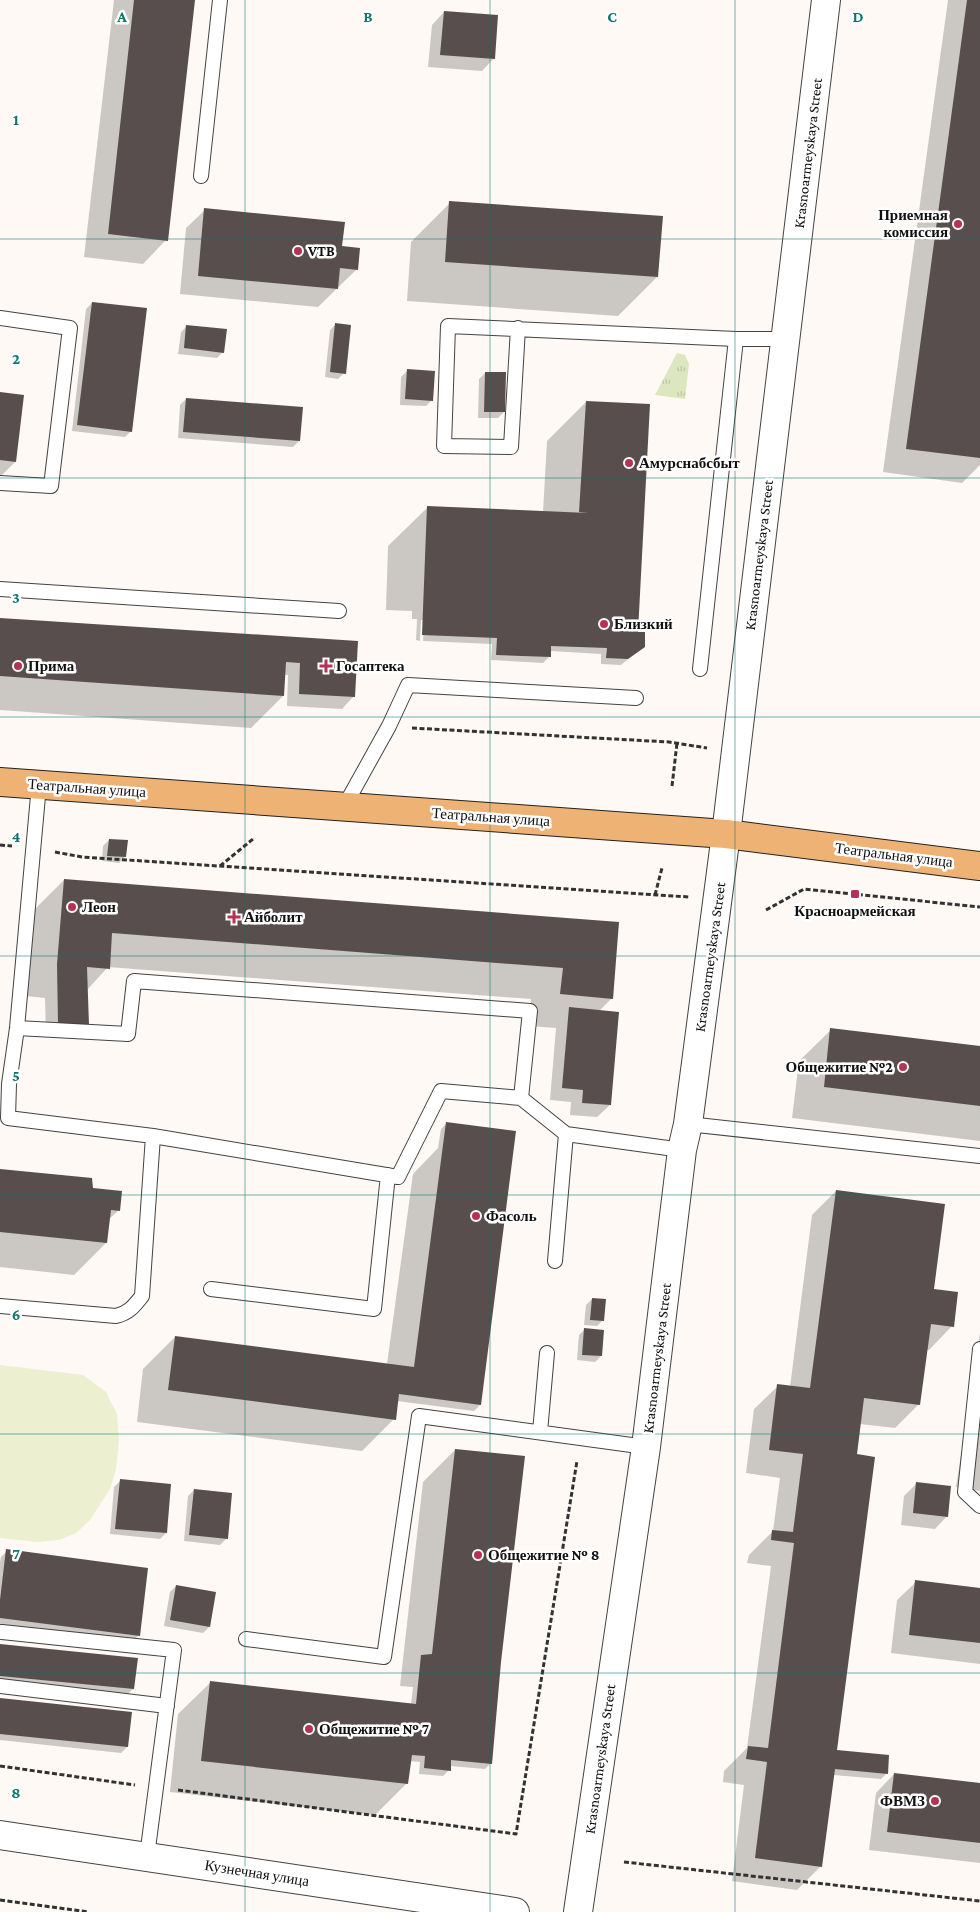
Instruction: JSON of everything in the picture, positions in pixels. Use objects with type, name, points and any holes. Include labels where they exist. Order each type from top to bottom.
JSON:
[{"type":"main road","name":"Театральная улица","points":[[0,782],[726,834],[980,866]]},
{"type":"street","name":"Krasnoarmeyskaya Street","points":[[578,1912],[646,1447],[726,834],[826,0]]},
{"type":"street","name":"Кузнечная улица","points":[[0,1835],[515,1912]]},
{"type":"lane","points":[[201,176],[220,0]]},
{"type":"lane","points":[[0,318],[70,328],[51,486],[0,483]]},
{"type":"lane","points":[[518,328],[511,447],[444,446],[448,326],[518,328],[736,339],[785,339]]},
{"type":"lane","points":[[700,669],[736,339]]},
{"type":"lane","points":[[0,589],[339,611]]},
{"type":"lane","points":[[344,807],[389,726],[408,685],[636,698]]},
{"type":"lane","points":[[39,785],[17,1028],[4,1083],[8,1118],[153,1136],[398,1177],[441,1091],[521,1098],[566,1134],[685,1137],[980,1156]]},
{"type":"lane","points":[[17,1028],[128,1034],[134,981],[530,1011],[521,1098]]},
{"type":"lane","points":[[555,1261],[566,1134]]},
{"type":"lane","points":[[0,1306],[116,1316],[126,1314],[132,1309],[142,1296],[153,1136]]},
{"type":"lane","points":[[211,1290],[374,1308],[388,1175]]},
{"type":"lane","points":[[980,1349],[964,1492],[980,1506]]},
{"type":"lane","points":[[540,1432],[547,1353]]},
{"type":"lane","points":[[246,1639],[384,1657],[419,1416],[646,1447]]},
{"type":"lane","points":[[2,1632],[174,1650],[147,1856]]},
{"type":"lane","points":[[0,1686],[167,1706]]},
{"type":"path","points":[[389,726],[677,744],[735,753]]},
{"type":"path","points":[[672,786],[677,744]]},
{"type":"path","points":[[219,866],[253,840]]},
{"type":"path","points":[[82,857],[697,898]]},
{"type":"path","points":[[655,895],[662,868]]},
{"type":"path","points":[[766,910],[804,889],[980,907]]},
{"type":"path","points":[[0,1766],[155,1788],[516,1834],[581,1438]]},
{"type":"path","points":[[624,1862],[980,1901]]},
{"type":"path","points":[[0,1900],[89,1912]]},
{"type":"green space","points":[[677,353],[685,355],[689,364],[685,399],[655,395]]},
{"type":"green space","points":[[0,1365],[83,1375],[106,1392],[117,1414],[119,1441],[116,1469],[110,1489],[90,1520],[76,1533],[59,1540],[37,1542],[0,1538]]},
{"type":"building","points":[[134,0],[195,0],[168,241],[108,234]]},
{"type":"building","name":"Приемная комиссия","points":[[967,0],[980,0],[980,458],[906,449]]},
{"type":"building","points":[[444,11],[498,15],[495,59],[440,55]]},
{"type":"building","points":[[449,201],[663,216],[658,277],[445,262]]},
{"type":"building","points":[[204,208],[345,222],[342,246],[360,248],[358,270],[340,268],[338,289],[198,276]]},
{"type":"building","points":[[92,302],[147,308],[132,432],[77,425]]},
{"type":"building","points":[[335,323],[351,325],[346,374],[330,372]]},
{"type":"building","points":[[186,325],[227,329],[224,353],[184,348]]},
{"type":"building","points":[[407,369],[435,371],[433,401],[405,399]]},
{"type":"building","points":[[485,372],[506,372],[505,412],[484,412]]},
{"type":"building","points":[[0,392],[24,395],[16,462],[0,460]]},
{"type":"building","points":[[186,398],[303,407],[300,441],[183,432]]},
{"type":"building","points":[[586,401],[650,404],[638,632],[645,632],[645,647],[628,659],[606,658],[607,648],[551,646],[551,657],[496,655],[497,638],[422,635],[427,506],[588,513],[579,512]]},
{"type":"building","points":[[0,618],[358,641],[355,697],[299,694],[300,663],[286,662],[284,696],[0,676]]},
{"type":"building","points":[[109,839],[128,840],[126,857],[107,856]]},
{"type":"building","points":[[64,879],[619,922],[613,999],[560,994],[563,968],[112,933],[110,969],[87,967],[89,1025],[58,1023],[57,964]]},
{"type":"building","points":[[569,1007],[619,1012],[611,1105],[582,1103],[583,1090],[562,1088]]},
{"type":"building","name":"Общежитие №2","points":[[830,1028],[980,1046],[980,1106],[824,1087]]},
{"type":"building","points":[[446,1122],[516,1131],[481,1405],[399,1394],[396,1420],[168,1390],[175,1336],[414,1367]]},
{"type":"building","points":[[0,1169],[92,1178],[93,1188],[122,1191],[120,1211],[111,1210],[107,1243],[0,1232]]},
{"type":"building","points":[[836,1190],[945,1204],[934,1289],[958,1292],[954,1327],[931,1324],[920,1405],[864,1398],[857,1454],[875,1457],[837,1750],[889,1755],[888,1774],[835,1769],[822,1867],[755,1858],[767,1762],[746,1759],[748,1746],[768,1748],[794,1543],[771,1540],[772,1530],[793,1532],[803,1454],[769,1450],[777,1384],[810,1388]]},
{"type":"building","points":[[592,1298],[606,1299],[604,1321],[590,1320]]},
{"type":"building","points":[[584,1328],[604,1330],[602,1356],[582,1355]]},
{"type":"building","points":[[455,1449],[525,1456],[501,1662],[492,1764],[451,1760],[451,1771],[424,1768],[425,1756],[412,1755],[408,1784],[201,1761],[210,1681],[416,1704],[421,1655],[432,1654]]},
{"type":"building","points":[[120,1479],[171,1484],[167,1533],[115,1529]]},
{"type":"building","points":[[916,1482],[951,1486],[948,1517],[913,1513]]},
{"type":"building","points":[[194,1489],[232,1493],[228,1539],[189,1535]]},
{"type":"building","points":[[6,1549],[148,1568],[140,1636],[0,1618],[0,1600]]},
{"type":"building","points":[[915,1580],[980,1588],[980,1643],[909,1635]]},
{"type":"building","points":[[176,1585],[216,1592],[210,1627],[170,1620]]},
{"type":"building","points":[[0,1644],[138,1658],[134,1689],[0,1676]]},
{"type":"building","points":[[0,1698],[132,1712],[128,1747],[0,1734]]},
{"type":"building","name":"ФВМЗ","points":[[894,1773],[980,1783],[980,1843],[887,1832]]},
{"type":"place","name":"Приемная комиссия","points":[[958,224]]},
{"type":"place","name":"VTB","points":[[298,251]]},
{"type":"place","name":"Амурснабсбыт","points":[[629,463]]},
{"type":"place","name":"Близкий","points":[[604,624]]},
{"type":"place","name":"Прима","points":[[18,666]]},
{"type":"place","name":"Госаптека","points":[[326,666]]},
{"type":"place","name":"Красноармейская","points":[[855,894]]},
{"type":"place","name":"Леон","points":[[72,907]]},
{"type":"place","name":"Айболит","points":[[234,917]]},
{"type":"place","name":"Общежитие №2","points":[[903,1067]]},
{"type":"place","name":"Фасоль","points":[[476,1216]]},
{"type":"place","name":"Общежитие № 8","points":[[478,1555]]},
{"type":"place","name":"Общежитие № 7","points":[[309,1729]]},
{"type":"place","name":"ФВМЗ","points":[[935,1801]]}]
